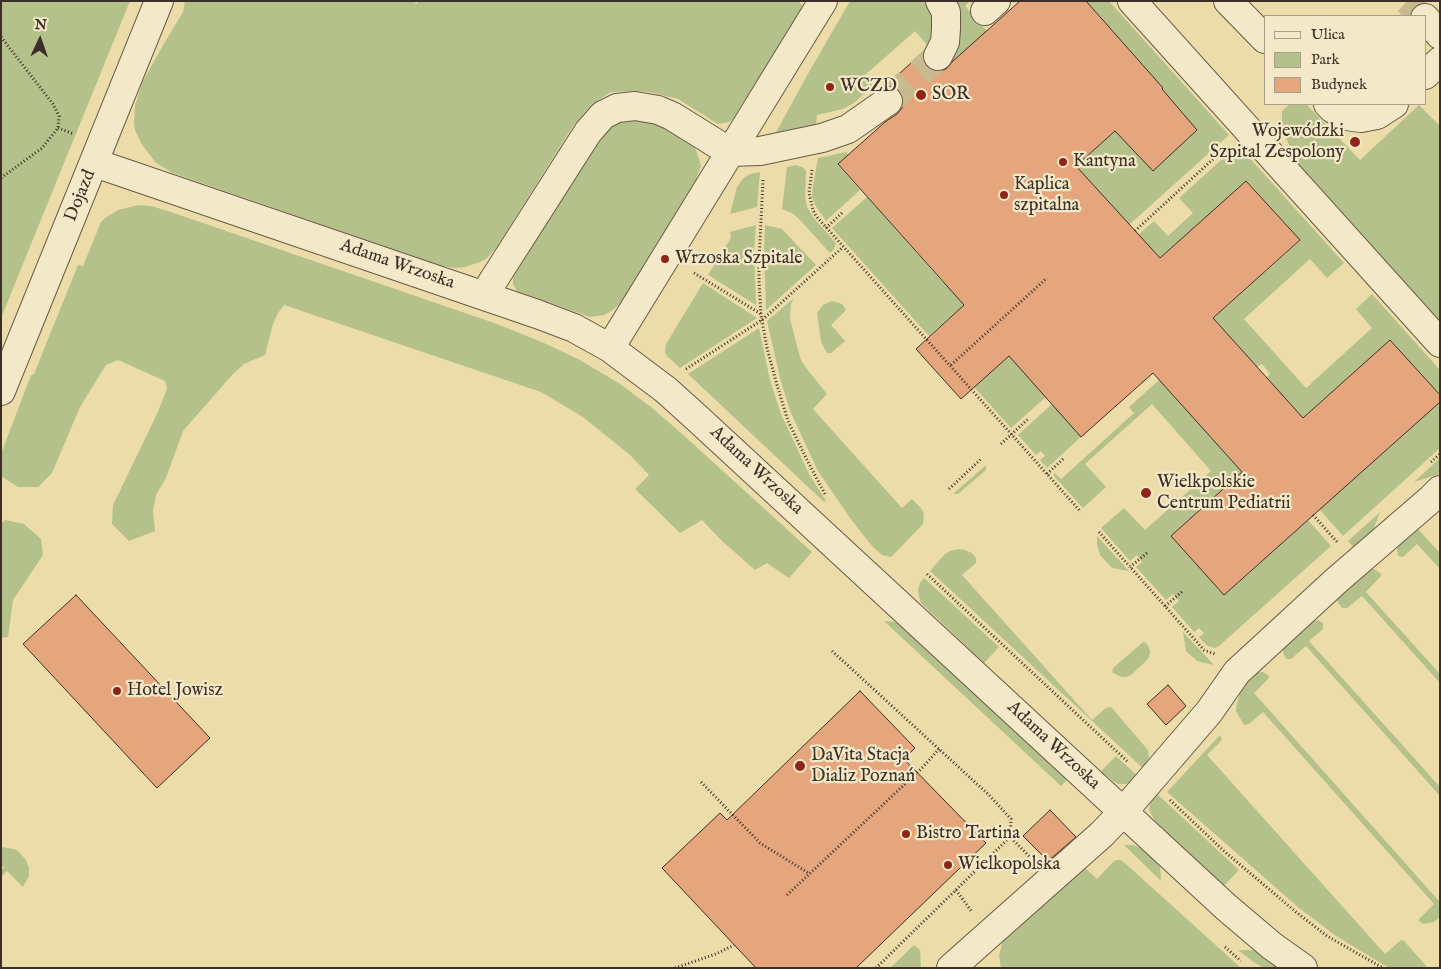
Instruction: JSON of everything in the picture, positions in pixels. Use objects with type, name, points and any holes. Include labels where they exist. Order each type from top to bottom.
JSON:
[{"type":"street","name":"Dojazd","points":[[1,391],[160,1]]},
{"type":"street","points":[[610,348],[823,1]]},
{"type":"street","points":[[938,56],[945,42],[946,30],[946,12],[940,1]]},
{"type":"street","points":[[1132,1],[1440,343]]},
{"type":"street","points":[[1228,1],[1264,38]]},
{"type":"street","points":[[1426,19],[1440,35]]},
{"type":"street","points":[[1426,74],[1440,61]]},
{"type":"street","points":[[484,295],[588,132],[603,115],[617,108],[635,106],[658,110],[672,116],[730,152],[760,151],[822,138],[848,129],[888,100]]},
{"type":"street","points":[[1329,105],[1333,110],[1346,116],[1361,118],[1376,115],[1392,105]]},
{"type":"street","name":"Adama Wrzoska","points":[[94,163],[484,295],[574,328],[610,348],[666,390],[1226,907],[1272,946],[1302,968]]},
{"type":"street","points":[[951,968],[1102,834],[1208,712],[1237,672],[1440,490]]},
{"type":"path","points":[[1,37],[53,104],[59,116],[58,128],[42,148],[1,178]]},
{"type":"path","points":[[1135,231],[1225,148]]},
{"type":"path","points":[[812,166],[809,186],[810,200],[816,216],[1081,512]]},
{"type":"path","points":[[764,177],[759,261],[761,315],[770,358],[788,421],[827,497]]},
{"type":"path","points":[[826,228],[843,212]]},
{"type":"path","points":[[679,374],[762,320],[843,247]]},
{"type":"path","points":[[694,273],[761,315]]},
{"type":"path","points":[[951,365],[1047,278]]},
{"type":"path","points":[[1001,444],[1028,419]]},
{"type":"path","points":[[1047,474],[1064,458]]},
{"type":"path","points":[[948,489],[981,459]]},
{"type":"path","points":[[1313,515],[1357,564]]},
{"type":"path","points":[[1099,532],[1204,650],[1215,654],[1221,650]]},
{"type":"path","points":[[1130,567],[1148,552]]},
{"type":"path","points":[[927,574],[1130,765]]},
{"type":"path","points":[[1165,606],[1183,591]]},
{"type":"path","points":[[832,651],[939,748],[989,795],[1011,819],[1010,837],[876,968]]},
{"type":"path","points":[[787,895],[922,768],[939,748]]},
{"type":"path","points":[[701,782],[760,843],[810,874]]},
{"type":"path","points":[[1168,799],[1225,852],[1296,912],[1327,936],[1383,968]]},
{"type":"path","points":[[1010,837],[1034,862]]},
{"type":"path","points":[[674,968],[716,954],[734,945]]},
{"type":"green space","points":[[1,1],[130,1],[1,318]]},
{"type":"green space","points":[[185,1],[414,1],[416,4],[419,1],[798,1],[803,6],[733,119],[729,122],[718,124],[678,99],[649,92],[611,92],[592,104],[573,126],[496,248],[486,259],[480,262],[456,268],[441,266],[173,173],[156,163],[141,143],[135,130],[135,106],[142,83],[183,12]]},
{"type":"green space","points":[[850,1],[925,1],[934,17],[935,27],[929,47],[915,31],[865,75],[873,85],[854,103],[843,109],[817,115],[816,125],[775,134],[809,72]]},
{"type":"green space","points":[[955,1],[970,1],[965,6],[987,31],[947,66],[955,55],[960,29]]},
{"type":"green space","points":[[1086,1],[1109,1],[1229,135],[1129,225],[1076,166],[1163,88]]},
{"type":"green space","points":[[1289,105],[1307,105],[1360,160],[1419,105],[1440,126],[1440,331],[1304,181],[1282,128],[1282,111]]},
{"type":"green space","points":[[621,120],[657,121],[693,143],[701,166],[696,180],[622,302],[604,315],[590,317],[517,291],[513,285],[515,274],[597,139],[614,124]]},
{"type":"green space","points":[[1238,145],[1344,263],[1327,278],[1310,259],[1244,319],[1306,388],[1372,328],[1356,309],[1372,294],[1440,370],[1440,395],[1390,340],[1303,418],[1266,378],[1270,374],[1262,364],[1257,367],[1213,318],[1300,241],[1247,181],[1160,258],[1138,235],[1154,221],[1168,236],[1193,213],[1179,198]]},
{"type":"green space","points":[[846,152],[849,155],[838,165],[860,190],[826,221],[815,205],[812,196],[818,158]]},
{"type":"green space","points":[[796,165],[804,168],[806,172],[805,196],[807,207],[813,217],[836,243],[830,253],[800,220],[792,213],[782,209],[787,167]]},
{"type":"green space","points":[[760,172],[757,207],[730,214],[737,187],[741,181],[750,174]]},
{"type":"green space","points":[[867,197],[944,284],[1004,230],[1023,252],[929,336],[832,228]]},
{"type":"green space","points":[[138,205],[151,206],[168,211],[497,324],[580,360],[620,384],[651,407],[812,552],[789,578],[767,563],[755,570],[722,541],[702,520],[680,533],[635,489],[649,475],[630,455],[583,417],[541,392],[284,305],[273,324],[265,355],[244,364],[233,374],[183,431],[166,478],[156,495],[153,511],[155,531],[129,541],[112,524],[113,505],[167,389],[165,381],[118,360],[106,365],[80,407],[52,473],[38,487],[18,487],[1,476],[1,454],[31,375],[34,374],[78,265],[83,266],[101,222],[118,210]]},
{"type":"green space","points":[[756,225],[754,252],[756,305],[708,275],[731,238],[730,232]]},
{"type":"green space","points":[[765,225],[782,229],[816,265],[766,310],[764,252]]},
{"type":"green space","points":[[703,283],[757,318],[680,368],[665,353],[666,344]]},
{"type":"green space","points":[[794,298],[791,304],[790,318],[801,360],[827,394],[813,409],[902,508],[912,499],[922,509],[924,514],[923,524],[891,557],[882,555],[873,547],[835,496],[818,471],[790,411],[780,378],[767,321]]},
{"type":"green space","points":[[832,301],[842,304],[846,310],[831,325],[845,341],[831,353],[828,353],[821,341],[817,313],[823,305]]},
{"type":"green space","points":[[1069,302],[1046,397],[1011,428],[974,387]]},
{"type":"green space","points":[[759,328],[770,380],[781,414],[809,474],[826,501],[824,502],[688,374]]},
{"type":"green space","points":[[1159,380],[1242,472],[1171,536],[1224,595],[1308,520],[1331,546],[1215,648],[1206,645],[1199,637],[1204,633],[1199,628],[1194,632],[1172,607],[1179,601],[1173,594],[1166,600],[1136,567],[1142,562],[1137,555],[1130,561],[1101,528],[1124,508],[1145,530],[1211,471],[1152,404],[1085,464],[1106,487],[1083,508],[1053,475],[1055,473],[1061,479],[1134,413],[1129,407]]},
{"type":"green space","points":[[1440,402],[1440,448],[1343,536],[1319,509]]},
{"type":"green space","points":[[1052,404],[1081,437],[1047,468],[1040,460],[1045,456],[1041,451],[1036,455],[1018,435]]},
{"type":"green space","points":[[1440,458],[1439,474],[1414,482]]},
{"type":"green space","points":[[986,465],[986,470],[958,494],[953,494]]},
{"type":"green space","points":[[1380,512],[1372,534],[1355,549],[1348,541]]},
{"type":"green space","points":[[5,520],[24,524],[41,539],[43,555],[13,600],[8,637],[1,638],[1,524]]},
{"type":"green space","points":[[1416,529],[1440,553],[1440,569],[1417,544],[1403,557],[1398,556],[1397,549],[1400,542]]},
{"type":"green space","points":[[1097,536],[1129,571],[1112,568],[1100,555]]},
{"type":"green space","points":[[958,549],[972,553],[976,558],[976,563],[962,575],[1092,720],[1106,708],[1111,707],[1148,750],[1149,757],[1146,771],[930,571],[944,555]]},
{"type":"green space","points":[[1370,567],[1381,574],[1381,576],[1366,592],[1440,674],[1440,683],[1362,596],[1347,608],[1342,608],[1338,603],[1336,598]]},
{"type":"green space","points":[[924,578],[999,647],[984,663],[921,603],[918,590]]},
{"type":"green space","points":[[1318,620],[1323,623],[1323,629],[1309,641],[1440,787],[1440,796],[1306,646],[1291,659],[1286,659],[1283,651],[1286,644],[1310,623]]},
{"type":"green space","points":[[884,621],[896,622],[905,627],[1068,779],[1061,786]]},
{"type":"green space","points":[[1183,632],[1214,665],[1197,661],[1186,651]]},
{"type":"green space","points":[[1143,642],[1149,647],[1150,652],[1146,661],[1131,675],[1126,677],[1121,677],[1112,672],[1113,668]]},
{"type":"green space","points":[[1263,672],[1269,678],[1254,693],[1438,900],[1440,899],[1440,917],[1434,922],[1423,924],[1419,919],[1434,904],[1263,712],[1249,724],[1244,725],[1236,711],[1237,703],[1245,684],[1253,673]]},
{"type":"green space","points":[[1220,735],[1221,741],[1207,755],[1385,954],[1401,940],[1428,968],[1389,968],[1336,936],[1299,908],[1167,792]]},
{"type":"green space","points":[[1116,756],[1140,778],[1128,784],[1118,784],[1101,771]]},
{"type":"green space","points":[[1155,792],[1239,870],[1224,886],[1155,821],[1149,810],[1151,797]]},
{"type":"green space","points":[[1124,845],[1133,845],[1141,848],[1160,864],[1161,881]]},
{"type":"green space","points":[[1,847],[18,851],[26,860],[29,876],[23,887],[7,871],[1,877],[1,870],[4,868],[1,865]]},
{"type":"green space","points":[[1117,860],[1121,860],[1126,864],[1241,968],[1001,968],[999,956],[1004,935],[1081,864],[1097,879]]},
{"type":"green space","points":[[914,945],[920,950],[921,968],[890,968]]},
{"type":"green space","points":[[1238,950],[1256,950],[1279,968],[1264,968]]},
{"type":"building","points":[[1020,1],[1086,1],[1163,88],[1197,130],[1153,171],[1115,131],[1076,166],[1160,258],[1246,181],[1300,240],[1213,318],[1303,418],[1390,340],[1440,395],[1440,402],[1224,595],[1171,536],[1242,472],[1153,373],[1081,437],[1009,356],[961,399],[916,349],[964,305],[838,164],[902,108],[904,100],[900,92],[894,87],[886,86],[923,52],[922,57],[925,64],[931,70],[938,72],[946,69]]},
{"type":"building","name":"Hotel Jowisz","points":[[76,595],[210,738],[157,788],[23,644]]},
{"type":"building","points":[[1168,685],[1186,706],[1166,725],[1147,704]]},
{"type":"building","points":[[860,691],[915,748],[904,759],[986,843],[856,968],[756,968],[662,868],[720,813],[727,820]]},
{"type":"building","points":[[1050,810],[1076,837],[1048,861],[1023,836]]},
{"type":"tunnel","points":[[1407,1],[1418,11]]},
{"type":"tunnel","points":[[888,101],[938,56]]},
{"type":"place","name":"WCZD","points":[[830,87]]},
{"type":"place","name":"SOR","points":[[921,95]]},
{"type":"place","name":"Wojewódzki Szpital Zespolony","points":[[1355,142]]},
{"type":"place","name":"Kantyna","points":[[1063,162]]},
{"type":"place","name":"Kaplica szpitalna","points":[[1004,195]]},
{"type":"place","name":"Wrzoska Szpitale","points":[[665,259]]},
{"type":"place","name":"Wielkpolskie Centrum Pediatrii","points":[[1146,493]]},
{"type":"place","name":"Hotel Jowisz","points":[[117,691]]},
{"type":"place","name":"DaVita Stacja Dializ Poznań","points":[[800,766]]},
{"type":"place","name":"Bistro Tartina","points":[[906,834]]},
{"type":"place","name":"Wielkopolska","points":[[948,865]]}]
